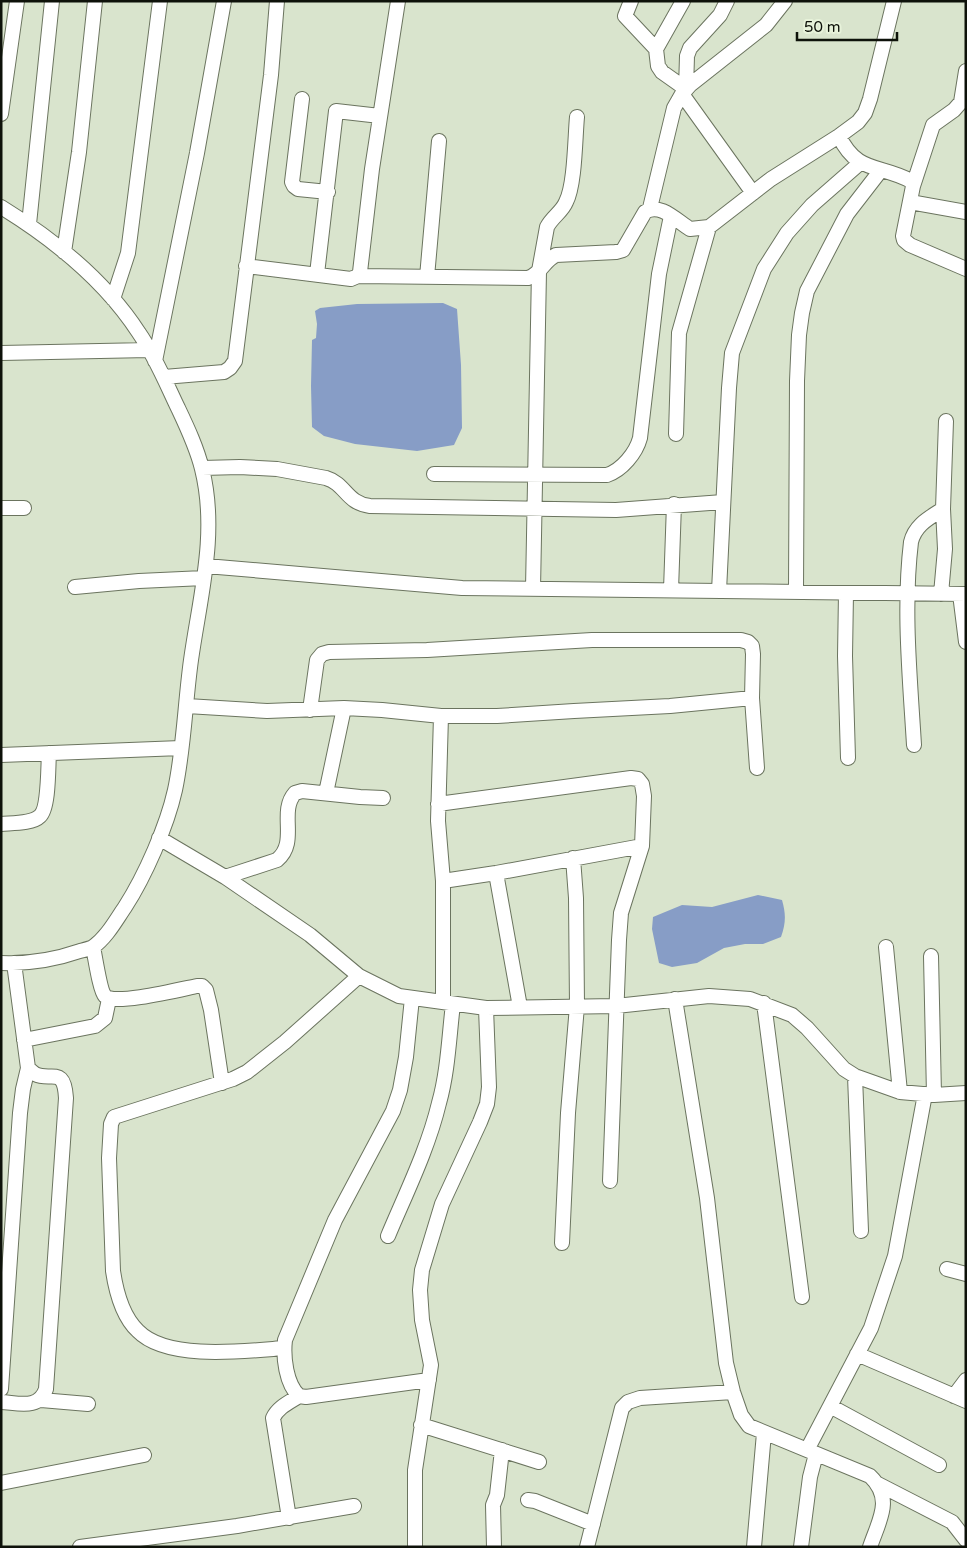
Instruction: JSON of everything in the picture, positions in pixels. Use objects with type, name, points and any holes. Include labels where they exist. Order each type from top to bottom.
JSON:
[{"type":"street","points":[[1,114],[16,1]]},
{"type":"street","points":[[29,224],[52,1]]},
{"type":"street","points":[[64,252],[79,152],[95,1]]},
{"type":"street","points":[[113,299],[128,253],[160,1]]},
{"type":"street","points":[[152,356],[197,153],[224,1]]},
{"type":"street","points":[[164,377],[224,372],[235,361],[271,75],[278,1]]},
{"type":"street","points":[[358,276],[372,169],[398,1]]},
{"type":"street","points":[[631,1],[625,16],[656,49]]},
{"type":"street","points":[[683,1],[656,49],[658,66],[662,72],[684,91],[753,193]]},
{"type":"street","points":[[684,91],[687,56],[690,48],[720,15],[726,1]]},
{"type":"street","points":[[246,266],[351,278],[358,276],[510,279],[528,278],[539,271],[550,257],[556,255],[623,250],[645,212],[650,208],[674,108],[684,91],[766,25],[785,1]]},
{"type":"street","points":[[650,208],[657,208],[690,229],[709,227],[771,179],[858,122],[865,114],[879,67],[894,1]]},
{"type":"street","points":[[966,71],[961,102],[954,110],[933,125],[913,186],[903,236],[904,240],[910,245],[966,269]]},
{"type":"street","points":[[302,99],[292,182],[298,189],[328,192]]},
{"type":"street","points":[[317,274],[336,111],[380,116]]},
{"type":"street","points":[[533,589],[539,271],[547,226],[550,220],[566,203],[570,191],[577,117]]},
{"type":"street","points":[[839,136],[845,149],[860,163],[905,178],[911,181],[913,186]]},
{"type":"street","points":[[427,277],[439,141]]},
{"type":"street","points":[[719,591],[732,353],[764,269],[787,233],[795,223],[860,163]]},
{"type":"street","points":[[796,592],[797,381],[802,313],[807,291],[847,214],[882,170]]},
{"type":"street","points":[[910,202],[966,212]]},
{"type":"street","points":[[1,207],[29,224],[64,252],[113,299],[139,333],[164,377],[186,425],[202,468],[208,502],[210,537],[191,661],[175,791],[160,838],[130,900],[112,928],[93,947],[38,962],[8,963],[28,1068],[20,1113],[1,1390]]},
{"type":"street","points":[[434,474],[606,475],[620,468],[638,446],[660,274],[671,216]]},
{"type":"street","points":[[676,434],[679,334],[709,227]]},
{"type":"street","points":[[1,353],[152,356]]},
{"type":"street","points":[[941,594],[945,549],[943,509],[946,421]]},
{"type":"street","points":[[202,468],[240,467],[277,469],[326,478],[333,480],[354,502],[370,506],[616,510],[674,504],[723,502]]},
{"type":"street","points":[[671,590],[674,504]]},
{"type":"street","points":[[1,508],[24,508]]},
{"type":"street","points":[[914,745],[909,665],[909,560],[913,534],[918,526],[943,509]]},
{"type":"street","points":[[75,588],[205,572],[462,588],[963,594],[966,642]]},
{"type":"street","points":[[846,593],[845,656],[848,758]]},
{"type":"street","points":[[310,710],[317,660],[322,654],[329,652],[427,650],[592,640],[730,640],[748,642],[752,646],[753,654],[752,698],[757,768]]},
{"type":"street","points":[[186,706],[267,711],[344,708],[441,716],[497,716],[670,706],[752,698]]},
{"type":"street","points":[[326,793],[344,708]]},
{"type":"street","points":[[388,1236],[433,1124],[440,1102],[444,1078],[448,1003],[443,881],[438,821],[441,716]]},
{"type":"street","points":[[1,755],[181,748]]},
{"type":"street","points":[[1,824],[30,821],[39,818],[43,812],[45,802],[49,753]]},
{"type":"street","points":[[438,804],[632,778],[638,779],[642,784],[644,796],[642,846],[621,913],[610,1181]]},
{"type":"street","points":[[225,877],[277,860],[284,854],[287,847],[289,803],[295,793],[302,791],[384,798]]},
{"type":"street","points":[[160,838],[225,877],[310,935],[359,976],[399,996],[486,1008],[616,1006],[709,996],[750,999],[792,1014],[844,1069],[855,1076],[900,1092],[966,1094]]},
{"type":"street","points":[[443,881],[642,846]]},
{"type":"street","points":[[562,1243],[568,1114],[577,1006],[576,898],[573,858]]},
{"type":"street","points":[[496,873],[520,1007]]},
{"type":"street","points":[[93,947],[104,996],[109,999],[127,999],[202,986],[206,990],[211,1010],[222,1083]]},
{"type":"street","points":[[886,947],[900,1092]]},
{"type":"street","points":[[802,1547],[812,1452],[830,1406],[871,1328],[894,1256],[929,1094],[930,956]]},
{"type":"street","points":[[284,1348],[204,1352],[161,1344],[138,1332],[129,1319],[116,1286],[113,1271],[109,1158],[111,1124],[114,1117],[222,1083],[247,1072],[285,1042],[359,976]]},
{"type":"street","points":[[299,1396],[292,1385],[286,1362],[285,1340],[335,1220],[393,1111],[400,1090],[406,1057],[412,998]]},
{"type":"street","points":[[24,1040],[94,1026],[105,1018],[109,999]]},
{"type":"street","points":[[675,999],[707,1198],[726,1364],[741,1415],[749,1426],[870,1476],[878,1484],[952,1522],[966,1540]]},
{"type":"street","points":[[764,1003],[802,1297]]},
{"type":"street","points":[[414,1547],[415,1470],[431,1364],[422,1320],[420,1290],[422,1270],[442,1204],[480,1122],[486,1104],[489,1087],[486,1008]]},
{"type":"street","points":[[1,1402],[34,1404],[40,1400],[46,1390],[66,1098],[65,1086],[61,1079],[54,1076],[35,1074],[28,1068]]},
{"type":"street","points":[[855,1076],[860,1231]]},
{"type":"street","points":[[947,1269],[966,1274]]},
{"type":"street","points":[[857,1354],[960,1398],[966,1380]]},
{"type":"street","points":[[289,1518],[273,1418],[276,1412],[299,1396],[306,1397],[429,1380]]},
{"type":"street","points":[[587,1547],[622,1408],[628,1402],[640,1398],[733,1392]]},
{"type":"street","points":[[40,1400],[88,1404]]},
{"type":"street","points":[[830,1406],[939,1465]]},
{"type":"street","points":[[421,1425],[539,1462]]},
{"type":"street","points":[[754,1547],[764,1433]]},
{"type":"street","points":[[494,1547],[493,1505],[497,1495],[502,1450]]},
{"type":"street","points":[[1,1483],[144,1455]]},
{"type":"street","points":[[870,1547],[883,1508],[883,1494],[878,1484]]},
{"type":"street","points":[[528,1500],[593,1524]]},
{"type":"street","points":[[80,1547],[289,1518],[354,1506]]},
{"type":"water","points":[[443,303],[457,309],[461,365],[462,428],[454,445],[417,451],[355,444],[324,436],[312,427],[312,340],[316,338],[317,324],[315,311],[320,308],[357,304]]},
{"type":"water","points":[[758,895],[782,900],[785,919],[781,937],[763,944],[745,944],[724,948],[697,963],[672,967],[659,963],[652,929],[653,917],[682,905],[712,907]]}]
